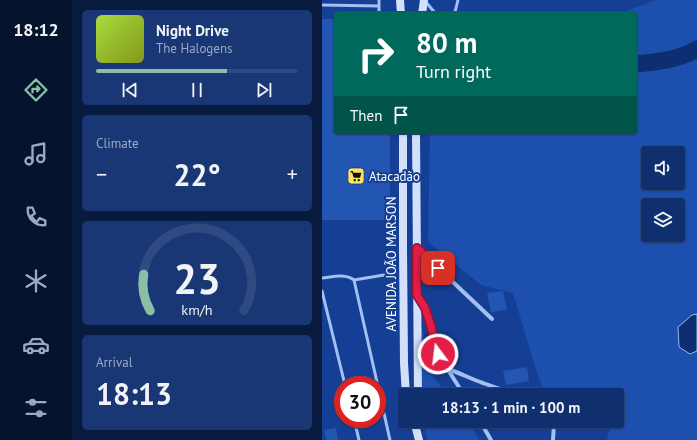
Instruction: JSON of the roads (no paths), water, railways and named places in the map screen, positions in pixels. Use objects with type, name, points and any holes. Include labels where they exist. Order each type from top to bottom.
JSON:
[{"type":"main road","points":[[400,0],[401,12]]},
{"type":"main road","points":[[422,12],[424,0]]},
{"type":"main road","name":"AVENIDA JOÃO MARSON","points":[[403,134],[404,364],[406,388]]},
{"type":"main road","name":"AVENIDA JOÃO MARSON","points":[[416,134],[418,388]]},
{"type":"main road","points":[[416,428],[419,440]]},
{"type":"street","points":[[417,248],[492,319]]},
{"type":"street","name":"AVENIDA JOÃO MARSON","points":[[417,295],[425,308],[438,354],[460,388]]},
{"type":"street","points":[[448,369],[497,388]]},
{"type":"street","points":[[484,428],[491,440]]},
{"type":"street","points":[[552,440],[554,428]]},
{"type":"lane","points":[[378,12],[379,0]]},
{"type":"lane","points":[[424,0],[434,12]]},
{"type":"lane","points":[[455,12],[458,0]]},
{"type":"lane","points":[[322,5],[379,6]]},
{"type":"lane","points":[[354,280],[384,275]]},
{"type":"lane","points":[[322,278],[349,276],[354,280],[390,440]]},
{"type":"lane","points":[[322,292],[343,376]]},
{"type":"lane","points":[[356,428],[359,440]]},
{"type":"waterway","points":[[637,64],[675,58],[697,49]]},
{"type":"place","name":"Atacadão","points":[[356,176]]}]
